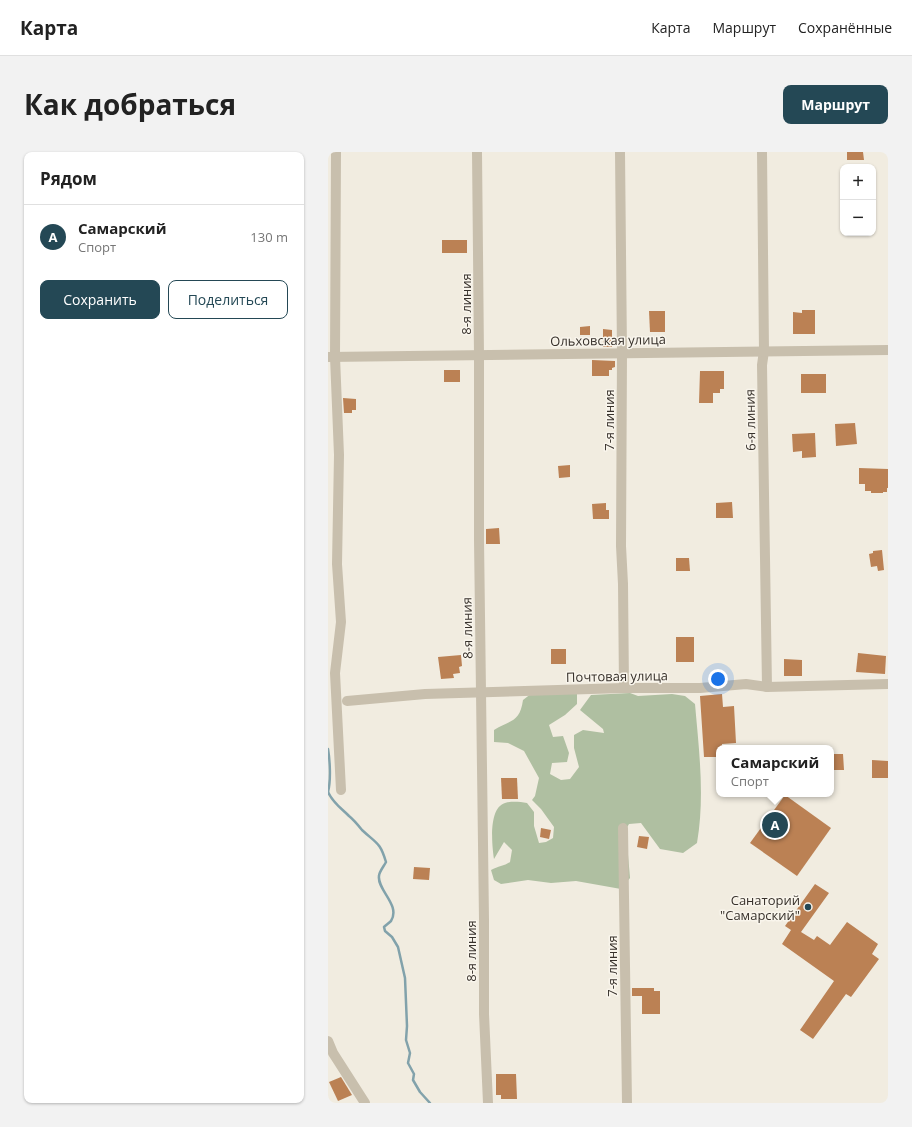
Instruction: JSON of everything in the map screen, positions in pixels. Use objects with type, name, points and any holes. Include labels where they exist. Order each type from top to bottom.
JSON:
[{"type":"street","points":[[336,152],[332,357],[339,455],[337,564],[341,622],[335,672],[341,790]]},
{"type":"street","name":"8-я линия","points":[[477,152],[484,1014],[488,1103]]},
{"type":"street","name":"7-я линия","points":[[620,152],[622,353],[621,546],[624,584],[624,688]]},
{"type":"street","name":"6-я линия","points":[[762,152],[764,351],[762,365],[767,687]]},
{"type":"street","name":"Ольховская улица","points":[[332,357],[888,350]]},
{"type":"street","name":"Почтовая улица","points":[[347,701],[425,694],[624,688],[700,688],[746,684],[767,687],[888,684]]},
{"type":"street","name":"7-я линия","points":[[623,828],[627,1103]]},
{"type":"street","points":[[328,1041],[333,1053],[365,1103]]},
{"type":"green space","points":[[532,693],[577,693],[577,704],[565,715],[549,725],[553,737],[563,736],[569,753],[567,762],[552,763],[550,774],[561,780],[570,779],[579,767],[574,748],[574,735],[583,730],[604,733],[603,729],[580,710],[591,695],[630,693],[638,696],[672,694],[685,696],[695,704],[700,756],[701,791],[701,808],[697,843],[683,853],[660,849],[641,823],[629,824],[622,836],[628,855],[630,878],[621,889],[576,881],[551,883],[528,880],[501,884],[494,880],[491,870],[510,862],[512,850],[504,842],[494,859],[492,828],[496,812],[500,806],[510,802],[527,803],[534,812],[534,826],[539,843],[546,842],[553,838],[554,827],[541,809],[532,800],[535,796],[539,778],[524,751],[508,743],[494,742],[494,730],[514,720],[520,713],[523,700]]},
{"type":"building","points":[[847,152],[863,152],[864,160],[847,160]]},
{"type":"building","points":[[442,240],[467,240],[467,253],[442,253]]},
{"type":"building","points":[[802,310],[815,310],[815,334],[793,334],[793,312],[802,313]]},
{"type":"building","points":[[649,311],[665,311],[665,332],[650,332]]},
{"type":"building","points":[[590,326],[590,335],[580,335],[580,327]]},
{"type":"building","points":[[603,329],[612,330],[612,347],[603,347]]},
{"type":"building","points":[[592,360],[615,361],[615,367],[612,368],[612,370],[609,370],[609,376],[592,376]]},
{"type":"building","points":[[444,370],[460,370],[460,382],[444,382]]},
{"type":"building","points":[[700,371],[724,371],[724,389],[720,389],[720,393],[713,393],[713,403],[699,403]]},
{"type":"building","points":[[801,374],[826,374],[826,393],[801,393]]},
{"type":"building","points":[[343,398],[356,399],[356,410],[352,410],[352,413],[344,413]]},
{"type":"building","points":[[855,423],[857,444],[836,446],[835,424]]},
{"type":"building","points":[[815,433],[816,457],[802,458],[802,451],[793,452],[792,434]]},
{"type":"building","points":[[570,465],[570,477],[559,478],[558,466]]},
{"type":"building","points":[[859,468],[888,469],[887,492],[871,493],[871,491],[865,491],[865,484],[859,484]]},
{"type":"building","points":[[732,502],[733,518],[716,518],[716,503]]},
{"type":"building","points":[[606,503],[606,510],[609,510],[609,519],[593,519],[592,504]]},
{"type":"building","points":[[499,528],[500,544],[486,544],[486,529]]},
{"type":"building","points":[[882,550],[884,570],[878,571],[877,566],[871,567],[869,554],[873,553],[873,551]]},
{"type":"building","points":[[676,558],[689,558],[690,571],[676,571]]},
{"type":"building","points":[[676,637],[694,637],[694,662],[676,662]]},
{"type":"building","points":[[551,649],[566,649],[566,664],[551,664]]},
{"type":"building","points":[[858,653],[886,656],[885,674],[856,672]]},
{"type":"building","points":[[461,655],[462,666],[459,667],[460,673],[453,674],[454,678],[441,679],[438,657]]},
{"type":"building","points":[[784,659],[802,660],[802,676],[784,676]]},
{"type":"building","points":[[722,694],[723,707],[734,706],[736,743],[716,745],[716,757],[704,757],[700,696]]},
{"type":"building","points":[[834,754],[843,754],[844,770],[834,770]]},
{"type":"building","points":[[872,760],[888,761],[888,778],[872,778]]},
{"type":"building","points":[[501,778],[517,778],[518,799],[502,799]]},
{"type":"building","points":[[784,797],[788,797],[831,828],[797,876],[750,843]]},
{"type":"building","points":[[541,828],[551,830],[549,839],[540,837]]},
{"type":"building","points":[[639,836],[649,837],[647,849],[637,847]]},
{"type":"building","points":[[414,867],[430,868],[429,880],[413,879]]},
{"type":"building","name":"Санаторий \"Самарский\"","points":[[815,884],[829,893],[801,932],[814,940],[817,936],[830,945],[847,922],[878,944],[872,954],[879,959],[851,997],[846,994],[813,1039],[800,1030],[834,981],[782,944],[791,930],[785,926]]},
{"type":"building","points":[[632,988],[654,988],[654,991],[660,991],[660,1014],[642,1014],[642,996],[632,996]]},
{"type":"building","points":[[496,1074],[516,1074],[517,1099],[501,1099],[501,1095],[496,1095]]},
{"type":"building","points":[[341,1077],[352,1095],[338,1101],[329,1082]]},
{"type":"waterway","points":[[328,749],[330,770],[328,792]]},
{"type":"waterway","points":[[328,792],[337,805],[380,847],[384,855],[386,862],[380,873],[379,881],[393,909],[391,921],[384,927],[385,931],[392,937],[398,947],[405,978],[407,1026],[406,1040],[410,1053],[408,1063],[414,1074],[413,1080],[420,1092],[430,1103]]},
{"type":"place","name":"Самарский","points":[[775,825]]},
{"type":"place","name":"Санаторий \"Самарский\"","points":[[808,907]]}]
